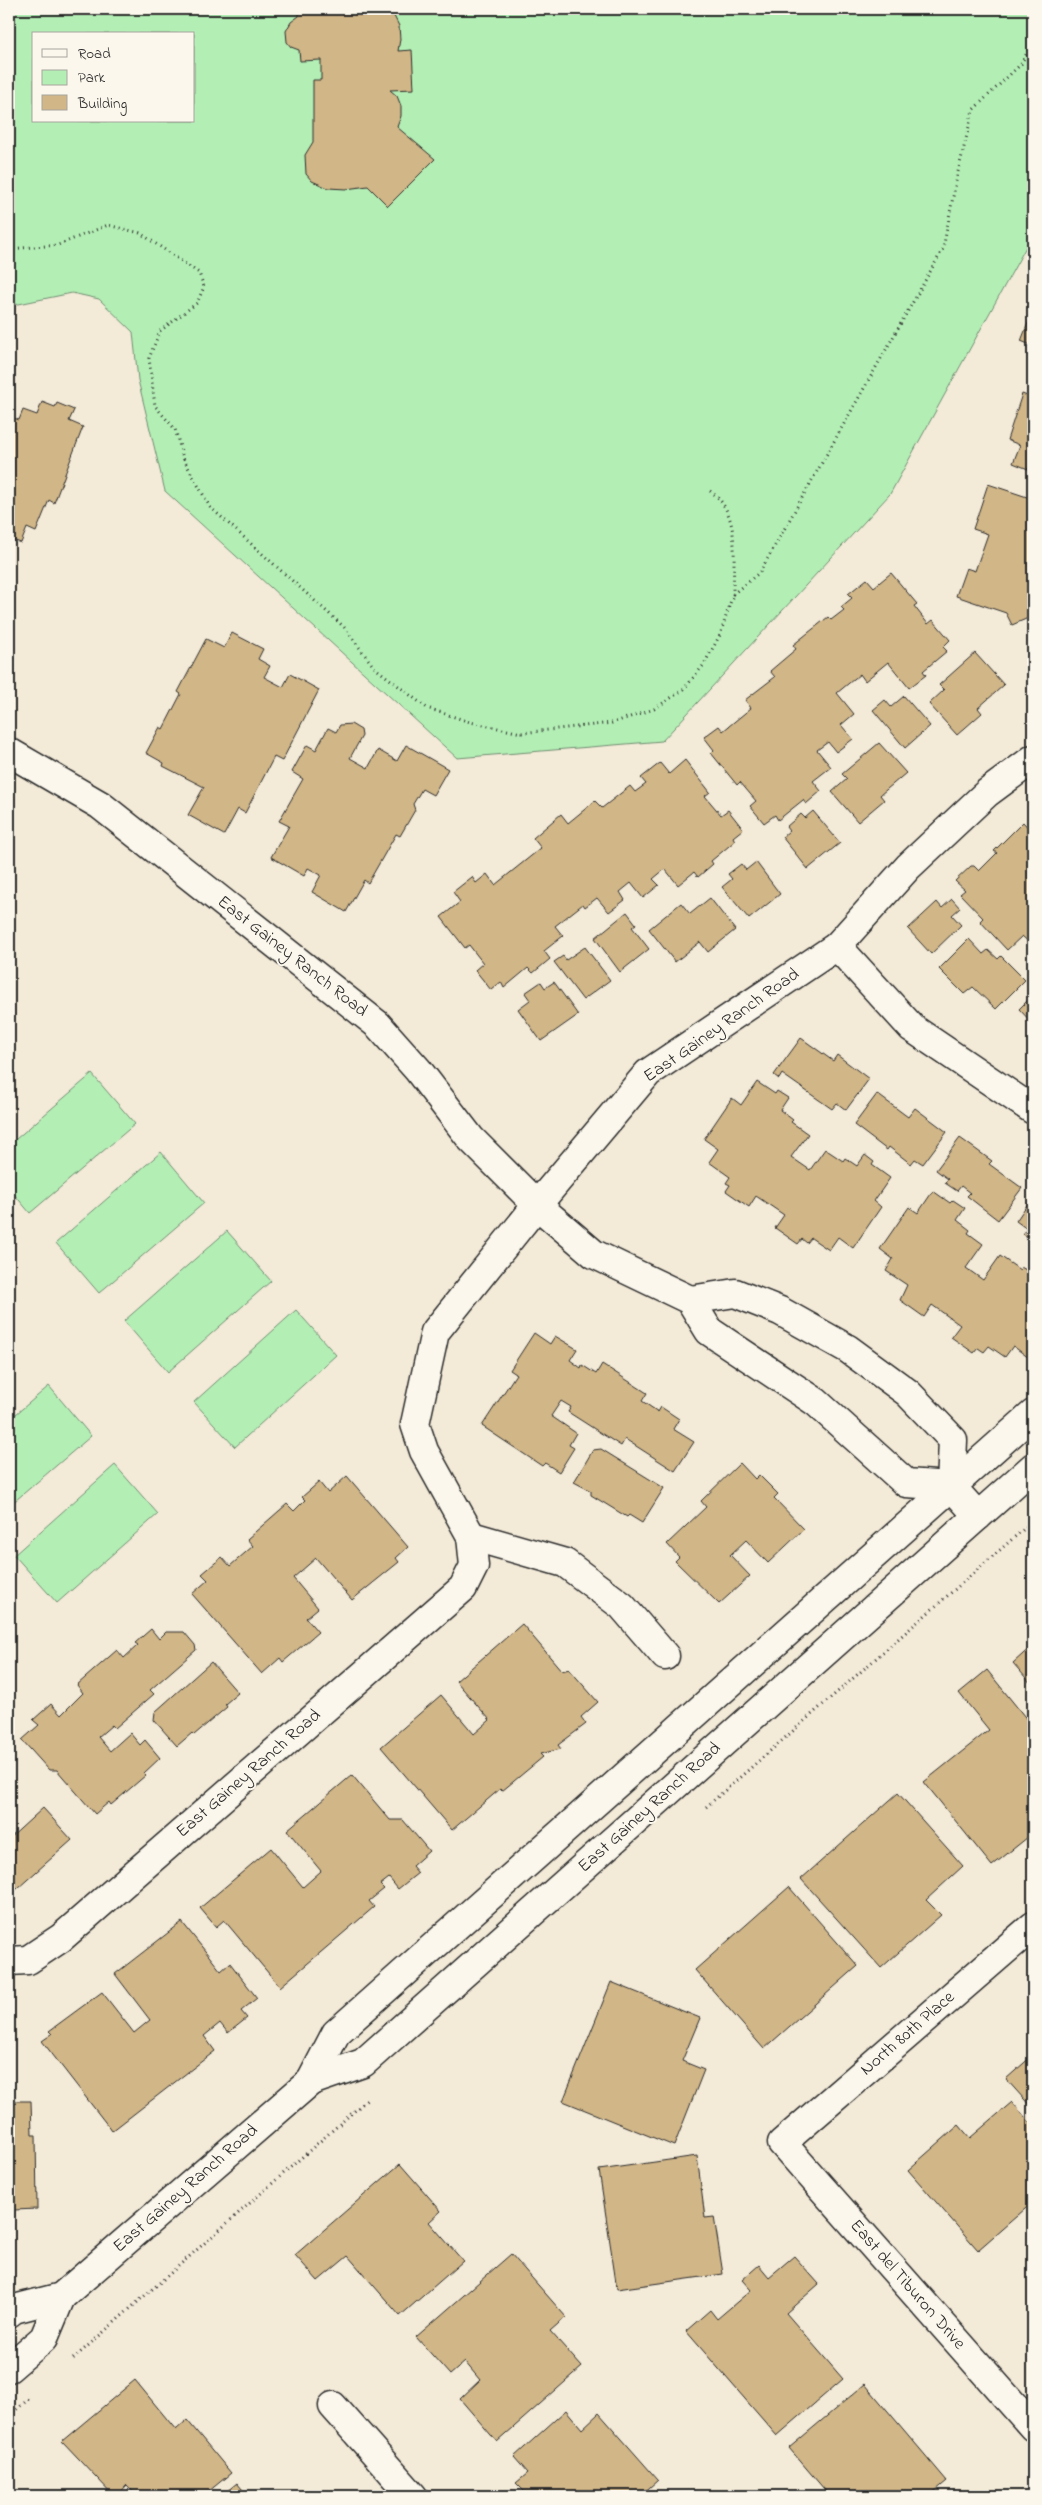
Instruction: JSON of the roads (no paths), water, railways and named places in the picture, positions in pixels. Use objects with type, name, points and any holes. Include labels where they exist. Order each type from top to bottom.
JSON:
[{"type":"street","name":"East Gainey Ranch Road","points":[[9,752],[100,805],[378,1025],[418,1070],[471,1139],[537,1205],[594,1254],[690,1300]]},
{"type":"street","name":"East Gainey Ranch Road","points":[[9,1961],[28,1960],[61,1938],[463,1588],[474,1566],[471,1536],[424,1451],[415,1424],[435,1332],[537,1205],[648,1074],[838,946],[908,867],[987,793],[1033,759]]},
{"type":"street","points":[[838,946],[912,1028],[1033,1110]]},
{"type":"street","points":[[951,1486],[906,1484],[816,1402],[709,1331],[690,1300],[735,1293],[780,1310],[848,1349],[908,1393],[953,1440],[951,1486],[978,1516]]},
{"type":"street","name":"East Gainey Ranch Road","points":[[9,2313],[14,2309],[61,2297],[311,2081],[336,2033],[1033,1414]]},
{"type":"street","name":"East Gainey Ranch Road","points":[[311,2081],[363,2063],[1033,1467]]},
{"type":"street","points":[[471,1536],[565,1564],[622,1606],[665,1656]]},
{"type":"street","name":"North 80th Place","points":[[782,2143],[1033,1926]]},
{"type":"street","name":"East del Tiburon Drive","points":[[782,2143],[1033,2426]]},
{"type":"street","name":"East Gainey Ranch Road","points":[[9,2368],[44,2338],[61,2297]]},
{"type":"street","points":[[333,2406],[413,2496]]}]
